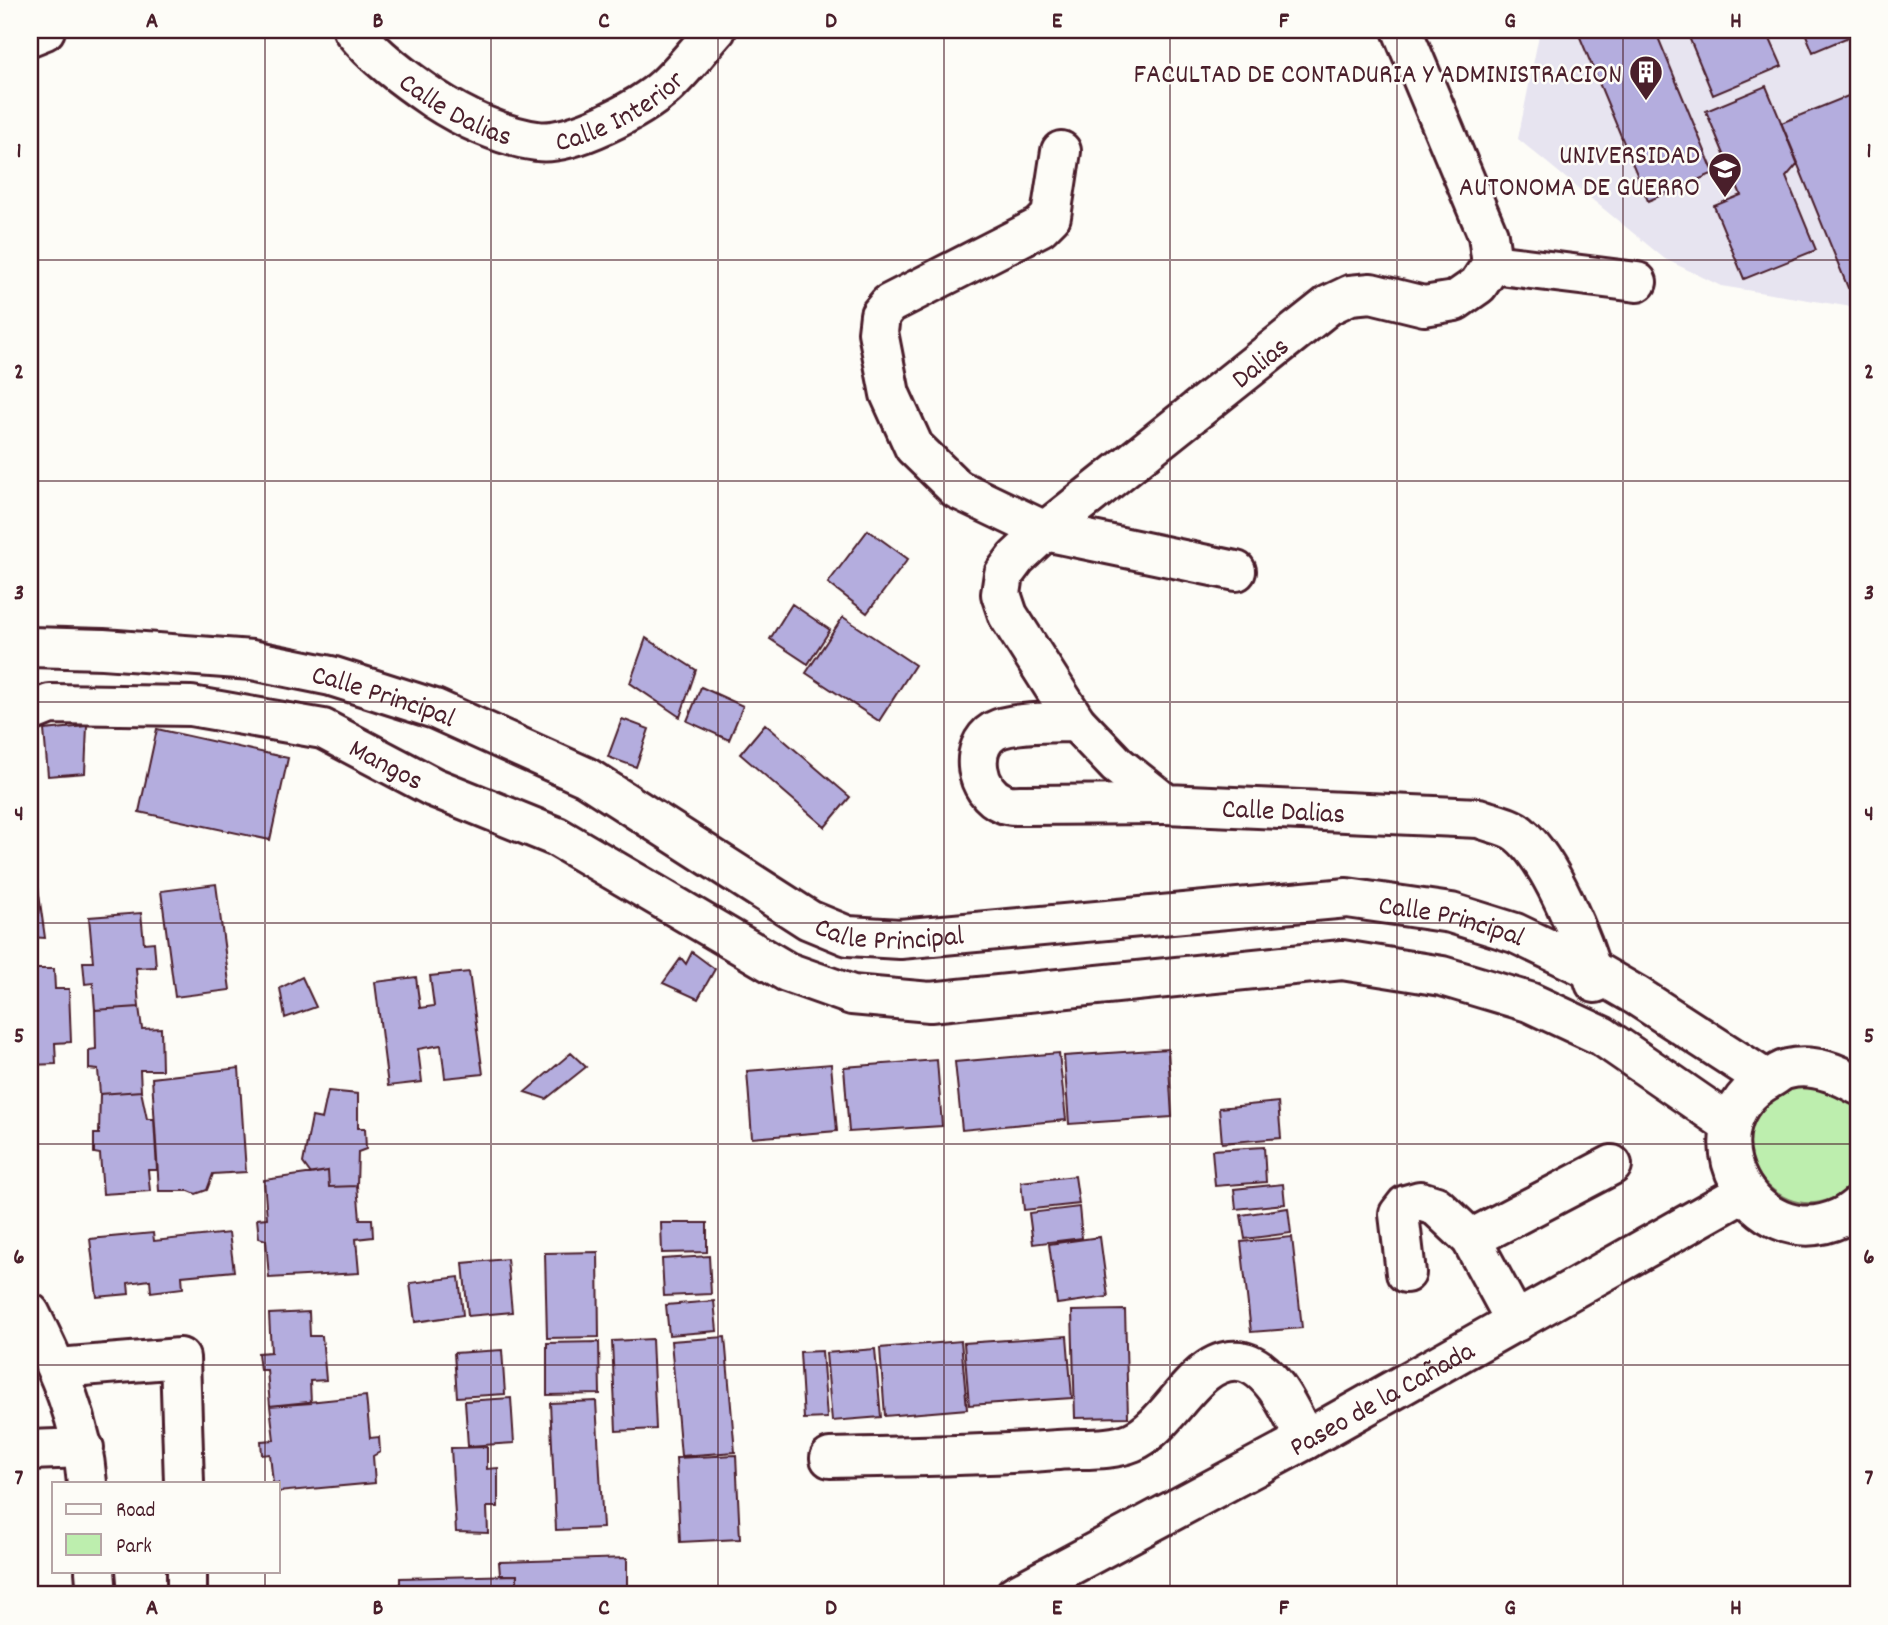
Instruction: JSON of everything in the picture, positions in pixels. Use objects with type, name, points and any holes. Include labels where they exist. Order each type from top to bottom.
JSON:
[{"type":"street","points":[[30,36],[45,30]]},
{"type":"street","name":"Calle Dalias","points":[[353,30],[403,78],[452,111],[497,130],[539,141]]},
{"type":"street","name":"Calle Interior","points":[[539,141],[576,136],[622,115],[666,86],[716,30]]},
{"type":"street","points":[[1402,30],[1488,236],[1492,264],[1637,282]]},
{"type":"street","points":[[1061,151],[1051,216],[1040,227],[889,303],[880,316],[878,332],[890,394],[914,447],[957,489],[1045,531],[1236,571]]},
{"type":"street","name":"Dalias","points":[[1045,531],[1329,305],[1350,295],[1371,293],[1424,306],[1455,301],[1478,285],[1492,264]]},
{"type":"street","points":[[1045,531],[1016,558],[1004,574],[1001,594],[1008,615],[1076,722],[1116,765],[1166,804]]},
{"type":"street","name":"Calle Principal","points":[[30,647],[103,649],[252,660],[331,676],[435,709],[586,777],[809,920],[848,936],[900,939],[1347,898],[1451,913],[1515,933],[1592,970],[1767,1080]]},
{"type":"street","name":"Mangos","points":[[30,712],[50,704],[191,706],[323,729],[433,787],[557,837],[718,930]]},
{"type":"street","name":"Calle Dalias","points":[[1076,722],[1005,726],[993,732],[982,743],[977,762],[981,780],[990,795],[1003,804],[1024,806],[1166,804],[1479,818],[1519,833],[1537,855],[1560,892],[1592,970],[1611,1042]]},
{"type":"street","points":[[718,930],[745,878]]},
{"type":"street","name":"Calle Principal","points":[[718,930],[787,972],[852,995],[930,1002],[1342,960],[1442,976],[1529,1002],[1611,1042],[1731,1125]]},
{"type":"street","points":[[1852,1219],[1811,1225],[1782,1221],[1756,1206],[1738,1183],[1729,1155],[1731,1125],[1740,1105],[1754,1087],[1787,1069],[1824,1068],[1858,1085]]},
{"type":"street","points":[[1471,1239],[1612,1165]]},
{"type":"street","name":"Paseo de la Cañada","points":[[1015,1595],[1305,1440],[1745,1192]]},
{"type":"street","points":[[1406,1273],[1399,1214],[1406,1205],[1420,1201],[1436,1206],[1471,1239],[1516,1322]]},
{"type":"street","points":[[30,1313],[58,1368],[85,1466]]},
{"type":"street","points":[[58,1368],[180,1358],[184,1482]]},
{"type":"street","points":[[830,1458],[993,1455],[1112,1446],[1132,1442],[1148,1433],[1166,1416],[1201,1375],[1220,1363],[1240,1361],[1262,1371],[1286,1401],[1305,1440]]},
{"type":"street","points":[[30,1450],[85,1466]]},
{"type":"street","points":[[95,1572],[97,1595]]},
{"type":"street","points":[[187,1572],[187,1595]]},
{"type":"shaded area","name":"UNIVERSIDAD AUTONOMA DE GUERRO","points":[[1540,30],[1858,30],[1858,308],[1721,286],[1665,259],[1518,139]]},
{"type":"green space","points":[[1805,1083],[1841,1092],[1858,1108],[1858,1179],[1834,1197],[1810,1203],[1788,1199],[1769,1186],[1755,1168],[1749,1147],[1753,1125],[1768,1104],[1785,1091]]},
{"type":"building","name":"FACULTAD DE CONTADURIA Y ADMINISTRACION","points":[[1577,30],[1655,30],[1714,173],[1648,201]]},
{"type":"building","name":"FACULTAD DE CONTADURIA Y ADMINISTRACION","points":[[1686,30],[1766,30],[1782,66],[1713,95]]},
{"type":"building","points":[[1804,30],[1858,30],[1858,33],[1813,52]]},
{"type":"building","points":[[1766,86],[1798,163],[1786,177],[1816,250],[1744,279],[1714,206],[1741,195],[1706,111]]},
{"type":"building","points":[[1858,92],[1858,284],[1848,288],[1781,123]]},
{"type":"building","points":[[868,530],[908,559],[867,613],[828,583]]},
{"type":"building","points":[[30,535],[35,535],[30,597]]},
{"type":"building","points":[[792,604],[830,630],[808,664],[770,639]]},
{"type":"building","points":[[843,617],[915,665],[879,721],[806,673]]},
{"type":"building","points":[[646,638],[696,670],[680,717],[630,683]]},
{"type":"building","points":[[701,687],[743,706],[729,740],[687,721]]},
{"type":"building","points":[[622,719],[649,729],[636,767],[608,757]]},
{"type":"building","points":[[765,724],[850,797],[825,827],[740,754]]},
{"type":"building","points":[[87,726],[85,773],[48,776],[44,730]]},
{"type":"building","points":[[157,729],[288,758],[270,840],[139,812]]},
{"type":"building","points":[[37,880],[45,938],[30,937],[30,881]]},
{"type":"building","points":[[216,884],[230,990],[175,997],[161,891]]},
{"type":"building","points":[[141,913],[144,943],[154,942],[156,967],[136,968],[139,1007],[95,1010],[93,983],[85,984],[83,962],[93,962],[89,917]]},
{"type":"building","points":[[692,952],[715,969],[698,999],[663,983],[681,958],[686,964]]},
{"type":"building","points":[[30,969],[54,969],[55,989],[69,989],[71,1042],[55,1043],[56,1064],[30,1065]]},
{"type":"building","points":[[469,972],[483,1074],[445,1078],[441,1045],[418,1049],[422,1082],[388,1086],[375,982],[416,977],[420,1008],[434,1006],[430,976]]},
{"type":"building","points":[[302,977],[316,1007],[285,1018],[280,988]]},
{"type":"building","points":[[139,1007],[142,1029],[161,1028],[162,1070],[140,1070],[141,1091],[100,1094],[98,1070],[89,1069],[89,1050],[96,1049],[95,1010]]},
{"type":"building","points":[[1168,1049],[1172,1117],[1069,1124],[1064,1056]]},
{"type":"building","points":[[571,1053],[586,1067],[546,1099],[525,1092]]},
{"type":"building","points":[[1059,1053],[1066,1120],[962,1130],[955,1062]]},
{"type":"building","points":[[937,1060],[942,1126],[849,1132],[844,1067]]},
{"type":"building","points":[[831,1064],[837,1131],[752,1138],[747,1071]]},
{"type":"building","points":[[239,1068],[246,1172],[213,1174],[207,1190],[196,1194],[189,1191],[159,1191],[152,1078]]},
{"type":"building","points":[[141,1091],[147,1119],[154,1119],[157,1170],[148,1170],[150,1191],[103,1194],[100,1154],[94,1153],[94,1134],[99,1134],[100,1094]]},
{"type":"building","points":[[328,1091],[358,1094],[358,1128],[365,1128],[366,1149],[358,1152],[357,1186],[329,1187],[328,1171],[311,1174],[303,1163],[312,1117],[322,1119]]},
{"type":"building","points":[[1278,1102],[1281,1138],[1222,1143],[1219,1108]]},
{"type":"building","points":[[1264,1147],[1266,1182],[1215,1186],[1212,1150]]},
{"type":"building","points":[[328,1171],[329,1187],[357,1186],[360,1219],[372,1219],[373,1237],[356,1239],[359,1273],[269,1278],[266,1240],[259,1238],[257,1219],[267,1218],[264,1180]]},
{"type":"building","points":[[1075,1176],[1079,1204],[1024,1210],[1021,1182]]},
{"type":"building","points":[[1283,1184],[1285,1204],[1236,1209],[1234,1189]]},
{"type":"building","points":[[1079,1207],[1082,1238],[1033,1244],[1029,1213]]},
{"type":"building","points":[[1288,1208],[1291,1233],[1245,1239],[1241,1215]]},
{"type":"building","points":[[661,1223],[707,1223],[707,1252],[662,1253]]},
{"type":"building","points":[[153,1233],[154,1241],[229,1233],[234,1271],[182,1276],[183,1288],[151,1292],[150,1280],[128,1283],[129,1294],[97,1297],[90,1239]]},
{"type":"building","points":[[1100,1237],[1108,1297],[1057,1304],[1049,1244]]},
{"type":"building","points":[[1292,1237],[1302,1328],[1251,1332],[1241,1242]]},
{"type":"building","points":[[598,1252],[599,1337],[547,1338],[545,1253]]},
{"type":"building","points":[[709,1256],[711,1294],[664,1296],[662,1259]]},
{"type":"building","points":[[507,1259],[512,1312],[468,1316],[463,1263]]},
{"type":"building","points":[[459,1277],[463,1315],[415,1322],[410,1283]]},
{"type":"building","points":[[714,1301],[717,1331],[669,1335],[666,1305]]},
{"type":"building","points":[[1125,1310],[1128,1417],[1075,1418],[1072,1311]]},
{"type":"building","points":[[309,1312],[310,1336],[322,1336],[326,1380],[310,1381],[311,1403],[270,1406],[267,1370],[260,1370],[258,1353],[271,1352],[269,1314]]},
{"type":"building","points":[[1067,1336],[1072,1398],[969,1405],[964,1343]]},
{"type":"building","points":[[725,1337],[735,1452],[681,1456],[671,1341]]},
{"type":"building","points":[[652,1339],[656,1429],[616,1431],[612,1341]]},
{"type":"building","points":[[961,1341],[967,1409],[885,1416],[880,1348]]},
{"type":"building","points":[[599,1342],[600,1394],[547,1395],[547,1343]]},
{"type":"building","points":[[875,1349],[881,1417],[832,1421],[826,1353]]},
{"type":"building","points":[[502,1350],[505,1394],[457,1397],[454,1353]]},
{"type":"building","points":[[822,1351],[827,1418],[804,1419],[800,1352]]},
{"type":"building","points":[[366,1396],[370,1438],[379,1437],[380,1452],[373,1456],[375,1483],[280,1492],[280,1482],[273,1482],[270,1454],[262,1455],[261,1441],[274,1440],[270,1406]]},
{"type":"building","points":[[511,1398],[514,1443],[468,1446],[465,1401]]},
{"type":"building","points":[[596,1401],[603,1528],[556,1530],[550,1403]]},
{"type":"building","points":[[487,1447],[487,1469],[498,1468],[498,1507],[487,1507],[488,1533],[456,1532],[451,1448]]},
{"type":"building","points":[[736,1455],[740,1539],[680,1542],[676,1458]]},
{"type":"building","points":[[627,1558],[627,1595],[517,1595],[517,1575],[500,1575],[499,1562]]},
{"type":"building","points":[[517,1575],[517,1595],[400,1595],[400,1578]]},
{"type":"place","name":"FACULTAD DE CONTADURIA Y ADMINISTRACION","points":[[1646,102]]},
{"type":"place","name":"UNIVERSIDAD AUTONOMA DE GUERRO","points":[[1725,199]]}]
